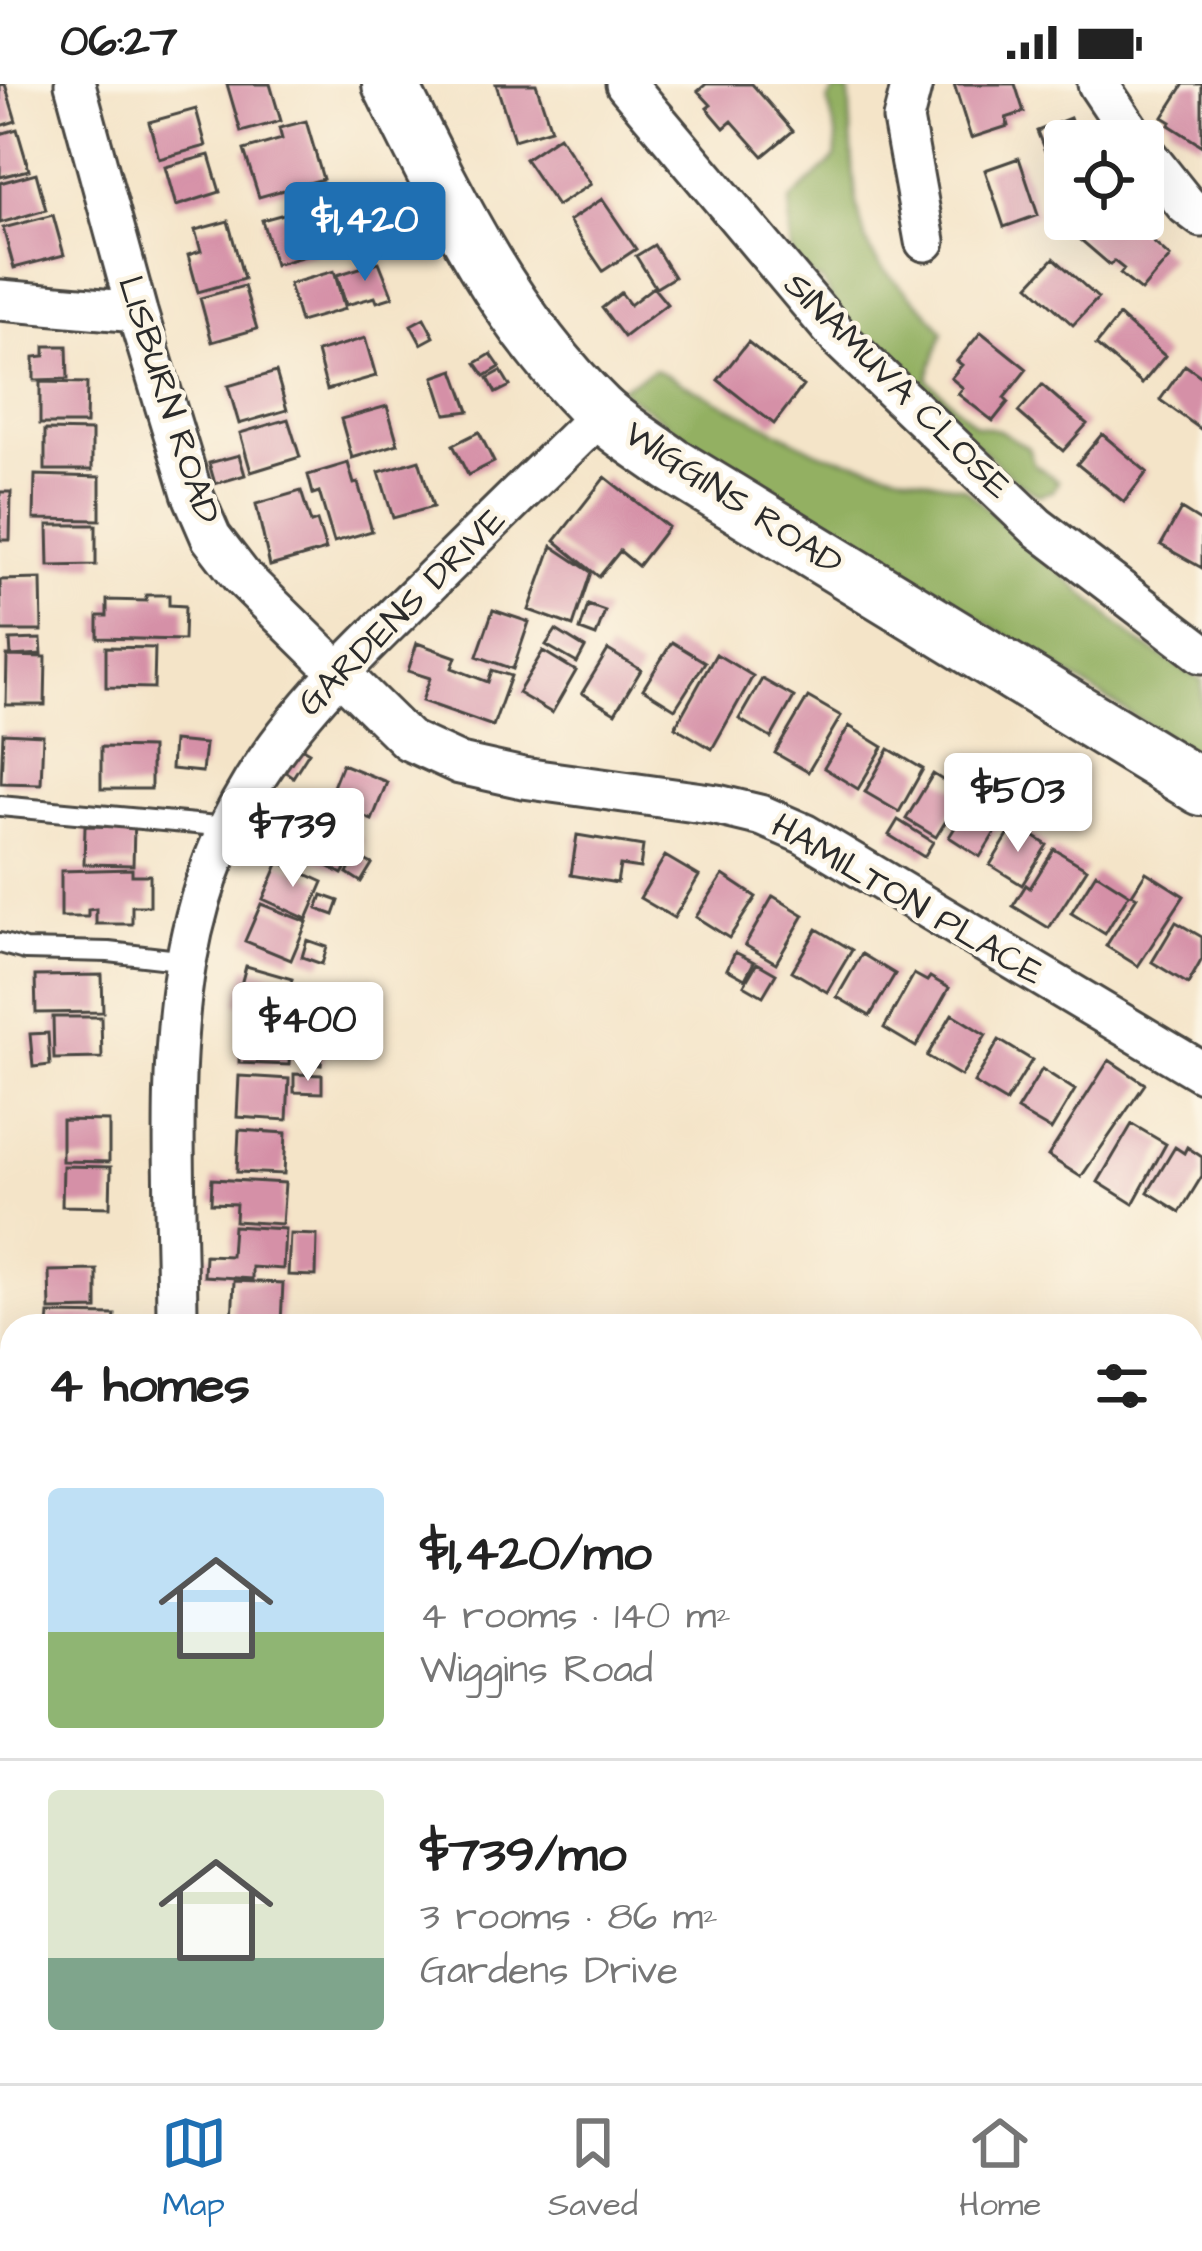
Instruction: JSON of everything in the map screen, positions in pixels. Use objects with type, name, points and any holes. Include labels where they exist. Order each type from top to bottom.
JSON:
[{"type":"street","name":"LISBURN ROAD","points":[[75,84],[136,312],[192,494],[212,538],[241,577],[336,673]]},
{"type":"street","name":"WIGGINS ROAD","points":[[390,84],[499,290],[551,360],[601,413],[692,477],[1202,788]]},
{"type":"street","name":"SINAMUVA CLOSE","points":[[626,84],[842,341],[1037,527],[1202,653]]},
{"type":"street","points":[[912,84],[903,119],[925,241]]},
{"type":"street","points":[[1098,84],[1122,120]]},
{"type":"street","points":[[1164,177],[1202,217]]},
{"type":"street","points":[[0,300],[136,312]]},
{"type":"street","name":"GARDENS DRIVE","points":[[177,1314],[176,1047],[187,961],[206,886],[228,827],[283,734],[336,673],[601,413]]},
{"type":"street","name":"HAMILTON PLACE","points":[[336,673],[408,740],[460,764],[523,778],[717,805],[763,816],[804,834],[1202,1072]]},
{"type":"lane","points":[[0,806],[228,827]]},
{"type":"lane","points":[[0,943],[25,950],[109,952],[187,961]]},
{"type":"green space","points":[[835,90],[849,91],[857,205],[869,248],[943,332],[927,379],[975,425],[999,430],[1028,448],[1034,464],[1058,481],[1053,491],[1039,495],[1016,481],[846,325],[822,281],[794,259],[790,201],[835,158],[837,139],[828,101]]},
{"type":"green space","points":[[655,369],[820,453],[964,488],[1137,641],[1202,681],[1202,759],[932,589],[804,520],[619,389]]},
{"type":"building","points":[[5,84],[16,121],[0,126],[0,85]]},
{"type":"building","points":[[227,84],[270,84],[281,121],[241,132]]},
{"type":"building","points":[[496,84],[536,84],[551,129],[514,140]]},
{"type":"building","points":[[706,84],[752,84],[793,131],[763,156],[732,121],[724,128],[707,108],[711,105],[698,91]]},
{"type":"building","points":[[954,84],[1015,84],[1024,112],[1006,118],[1008,126],[971,138]]},
{"type":"building","points":[[1184,84],[1202,84],[1202,146],[1163,117]]},
{"type":"building","points":[[196,109],[206,146],[159,159],[149,122]]},
{"type":"building","points":[[306,121],[323,179],[259,197],[244,150],[282,139],[279,128]]},
{"type":"building","points":[[17,129],[29,170],[0,177],[0,134]]},
{"type":"building","points":[[559,136],[591,184],[557,206],[525,159]]},
{"type":"building","points":[[209,155],[220,192],[176,206],[165,167]]},
{"type":"building","points":[[1019,158],[1038,215],[1004,227],[985,170]]},
{"type":"building","points":[[36,173],[46,210],[0,223],[0,183]]},
{"type":"building","points":[[602,199],[636,249],[603,271],[569,221]]},
{"type":"building","points":[[302,209],[315,253],[275,265],[262,220]]},
{"type":"building","points":[[53,215],[64,255],[14,268],[3,228]]},
{"type":"building","points":[[228,221],[244,279],[198,292],[188,255],[201,251],[195,230]]},
{"type":"building","points":[[1081,240],[1151,240],[1170,257],[1141,291],[1120,274],[1124,269],[1114,261],[1110,265]]},
{"type":"building","points":[[654,245],[674,277],[656,288],[636,256]]},
{"type":"building","points":[[1054,258],[1098,298],[1073,325],[1029,285]]},
{"type":"building","points":[[379,262],[393,297],[346,305],[337,275]]},
{"type":"building","points":[[334,271],[345,309],[300,322],[289,284]]},
{"type":"building","points":[[244,286],[257,329],[212,342],[200,298]]},
{"type":"building","points":[[653,287],[667,304],[624,337],[602,308],[621,293],[630,305]]},
{"type":"building","points":[[1119,316],[1165,356],[1142,384],[1096,345]]},
{"type":"building","points":[[424,318],[434,337],[421,344],[411,325]]},
{"type":"building","points":[[981,332],[1027,369],[993,421],[958,394],[963,388],[951,378],[962,365],[957,361]]},
{"type":"building","points":[[365,338],[376,376],[327,390],[317,352]]},
{"type":"building","points":[[748,342],[803,386],[774,424],[718,380]]},
{"type":"building","points":[[45,346],[67,346],[68,379],[34,380],[34,357],[45,356]]},
{"type":"building","points":[[491,354],[500,367],[485,376],[476,363]]},
{"type":"building","points":[[1185,365],[1202,377],[1202,430],[1160,400]]},
{"type":"building","points":[[454,370],[469,411],[446,414],[434,377]]},
{"type":"building","points":[[501,371],[510,386],[496,393],[488,378]]},
{"type":"building","points":[[276,372],[287,410],[239,424],[228,386]]},
{"type":"building","points":[[40,382],[87,383],[86,424],[40,424]]},
{"type":"building","points":[[1042,385],[1087,424],[1063,451],[1018,412]]},
{"type":"building","points":[[387,406],[398,444],[352,458],[341,419]]},
{"type":"building","points":[[288,419],[300,457],[251,472],[240,433]]},
{"type":"building","points":[[45,430],[92,431],[92,470],[45,470]]},
{"type":"building","points":[[479,432],[494,462],[468,475],[453,445]]},
{"type":"building","points":[[1102,434],[1147,472],[1124,502],[1077,464]]},
{"type":"building","points":[[239,455],[245,475],[215,484],[209,463]]},
{"type":"building","points":[[419,460],[433,507],[393,518],[379,472]]},
{"type":"building","points":[[348,463],[372,531],[334,542],[319,492],[313,494],[308,475]]},
{"type":"building","points":[[35,475],[100,477],[100,520],[34,519]]},
{"type":"building","points":[[605,477],[668,527],[638,566],[620,551],[599,577],[555,541]]},
{"type":"building","points":[[301,491],[326,550],[270,566],[256,504]]},
{"type":"building","points":[[0,492],[11,492],[10,540],[0,540]]},
{"type":"building","points":[[1181,509],[1202,522],[1202,568],[1161,545]]},
{"type":"building","points":[[48,525],[96,525],[96,565],[49,566]]},
{"type":"building","points":[[552,546],[591,572],[573,626],[529,610]]},
{"type":"building","points":[[41,579],[42,631],[1,631],[0,580]]},
{"type":"building","points":[[146,595],[169,595],[169,605],[185,606],[184,640],[98,638],[98,616],[107,616],[107,600],[146,601]]},
{"type":"building","points":[[588,605],[605,611],[596,636],[580,630]]},
{"type":"building","points":[[493,610],[529,622],[513,669],[477,656]]},
{"type":"building","points":[[556,630],[585,648],[577,663],[546,645]]},
{"type":"building","points":[[41,639],[42,654],[11,656],[10,640]]},
{"type":"building","points":[[672,642],[705,662],[675,709],[643,689]]},
{"type":"building","points":[[417,643],[456,657],[452,668],[488,682],[492,670],[511,676],[493,726],[422,701],[430,678],[408,671]]},
{"type":"building","points":[[106,647],[155,648],[154,688],[106,687]]},
{"type":"building","points":[[608,650],[641,670],[615,713],[582,693]]},
{"type":"building","points":[[543,651],[576,671],[552,713],[518,693]]},
{"type":"building","points":[[716,654],[753,676],[712,749],[675,727]]},
{"type":"building","points":[[7,656],[46,657],[45,705],[6,705]]},
{"type":"building","points":[[762,679],[794,697],[771,738],[739,719]]},
{"type":"building","points":[[808,697],[841,716],[808,772],[775,753]]},
{"type":"building","points":[[849,726],[883,747],[858,789],[824,768]]},
{"type":"building","points":[[3,733],[43,735],[41,784],[1,783]]},
{"type":"building","points":[[173,741],[205,744],[202,772],[171,769]]},
{"type":"building","points":[[299,746],[309,752],[293,777],[283,770]]},
{"type":"building","points":[[101,747],[151,748],[151,789],[101,789]]},
{"type":"building","points":[[889,749],[923,769],[899,812],[865,792]]},
{"type":"building","points":[[342,764],[387,782],[372,820],[327,802]]},
{"type":"building","points":[[933,774],[963,793],[936,837],[906,819]]},
{"type":"building","points":[[974,797],[1005,816],[980,857],[949,837]]},
{"type":"building","points":[[322,815],[363,839],[342,874],[301,851]]},
{"type":"building","points":[[898,820],[933,842],[924,857],[889,835]]},
{"type":"building","points":[[1015,824],[1047,845],[1022,885],[990,865]]},
{"type":"building","points":[[85,826],[134,827],[133,865],[84,864]]},
{"type":"building","points":[[577,835],[643,846],[640,868],[620,865],[617,883],[571,875]]},
{"type":"building","points":[[1054,849],[1087,869],[1049,928],[1013,906]]},
{"type":"building","points":[[357,856],[372,864],[361,882],[347,873]]},
{"type":"building","points":[[665,856],[699,876],[674,918],[640,898]]},
{"type":"building","points":[[279,862],[323,882],[307,919],[263,899]]},
{"type":"building","points":[[132,869],[132,875],[150,875],[150,906],[132,906],[132,924],[96,924],[96,909],[88,910],[88,917],[61,917],[61,871]]},
{"type":"building","points":[[1146,872],[1184,896],[1138,966],[1106,946],[1137,897],[1132,894]]},
{"type":"building","points":[[1096,873],[1129,894],[1105,934],[1071,913]]},
{"type":"building","points":[[723,875],[756,897],[729,938],[696,917]]},
{"type":"building","points":[[322,895],[339,901],[334,915],[317,909]]},
{"type":"building","points":[[773,896],[804,915],[776,963],[745,945]]},
{"type":"building","points":[[261,904],[307,922],[291,960],[245,941]]},
{"type":"building","points":[[1176,922],[1202,937],[1202,959],[1188,984],[1152,962]]},
{"type":"building","points":[[817,929],[852,950],[827,992],[792,971]]},
{"type":"building","points":[[307,940],[327,947],[322,964],[302,957]]},
{"type":"building","points":[[735,952],[754,962],[745,979],[727,969]]},
{"type":"building","points":[[862,954],[895,974],[870,1016],[837,997]]},
{"type":"building","points":[[757,963],[776,974],[763,996],[744,985]]},
{"type":"building","points":[[246,966],[292,979],[282,1017],[236,1003]]},
{"type":"building","points":[[914,974],[949,988],[916,1047],[884,1028]]},
{"type":"building","points":[[102,975],[103,1012],[36,1013],[35,976]]},
{"type":"building","points":[[952,1014],[986,1035],[961,1076],[927,1056]]},
{"type":"building","points":[[53,1017],[101,1017],[102,1058],[54,1059]]},
{"type":"building","points":[[241,1021],[291,1024],[289,1065],[239,1063]]},
{"type":"building","points":[[297,1022],[326,1026],[321,1065],[302,1063],[304,1044],[295,1043]]},
{"type":"building","points":[[48,1033],[50,1065],[33,1067],[30,1034]]},
{"type":"building","points":[[999,1040],[1032,1060],[1006,1102],[974,1083]]},
{"type":"building","points":[[1109,1060],[1145,1084],[1081,1177],[1048,1156]]},
{"type":"building","points":[[1042,1069],[1075,1090],[1051,1130],[1017,1110]]},
{"type":"building","points":[[294,1074],[322,1075],[322,1093],[294,1092]]},
{"type":"building","points":[[239,1076],[289,1079],[287,1120],[237,1117]]},
{"type":"building","points":[[62,1120],[109,1121],[109,1162],[62,1161]]},
{"type":"building","points":[[1132,1124],[1166,1144],[1133,1204],[1098,1182]]},
{"type":"building","points":[[239,1130],[286,1133],[284,1174],[237,1172]]},
{"type":"building","points":[[1175,1147],[1184,1153],[1187,1147],[1202,1157],[1202,1176],[1180,1212],[1148,1192]]},
{"type":"building","points":[[63,1166],[111,1167],[110,1207],[62,1206]]},
{"type":"building","points":[[212,1179],[285,1183],[282,1224],[235,1221],[236,1204],[211,1203]]},
{"type":"building","points":[[233,1226],[285,1229],[283,1269],[252,1267],[252,1279],[204,1276],[205,1255],[231,1256]]},
{"type":"building","points":[[290,1234],[317,1235],[316,1276],[288,1275]]},
{"type":"building","points":[[97,1270],[97,1309],[50,1310],[49,1271]]},
{"type":"building","points":[[234,1281],[283,1283],[281,1314],[232,1314]]}]
